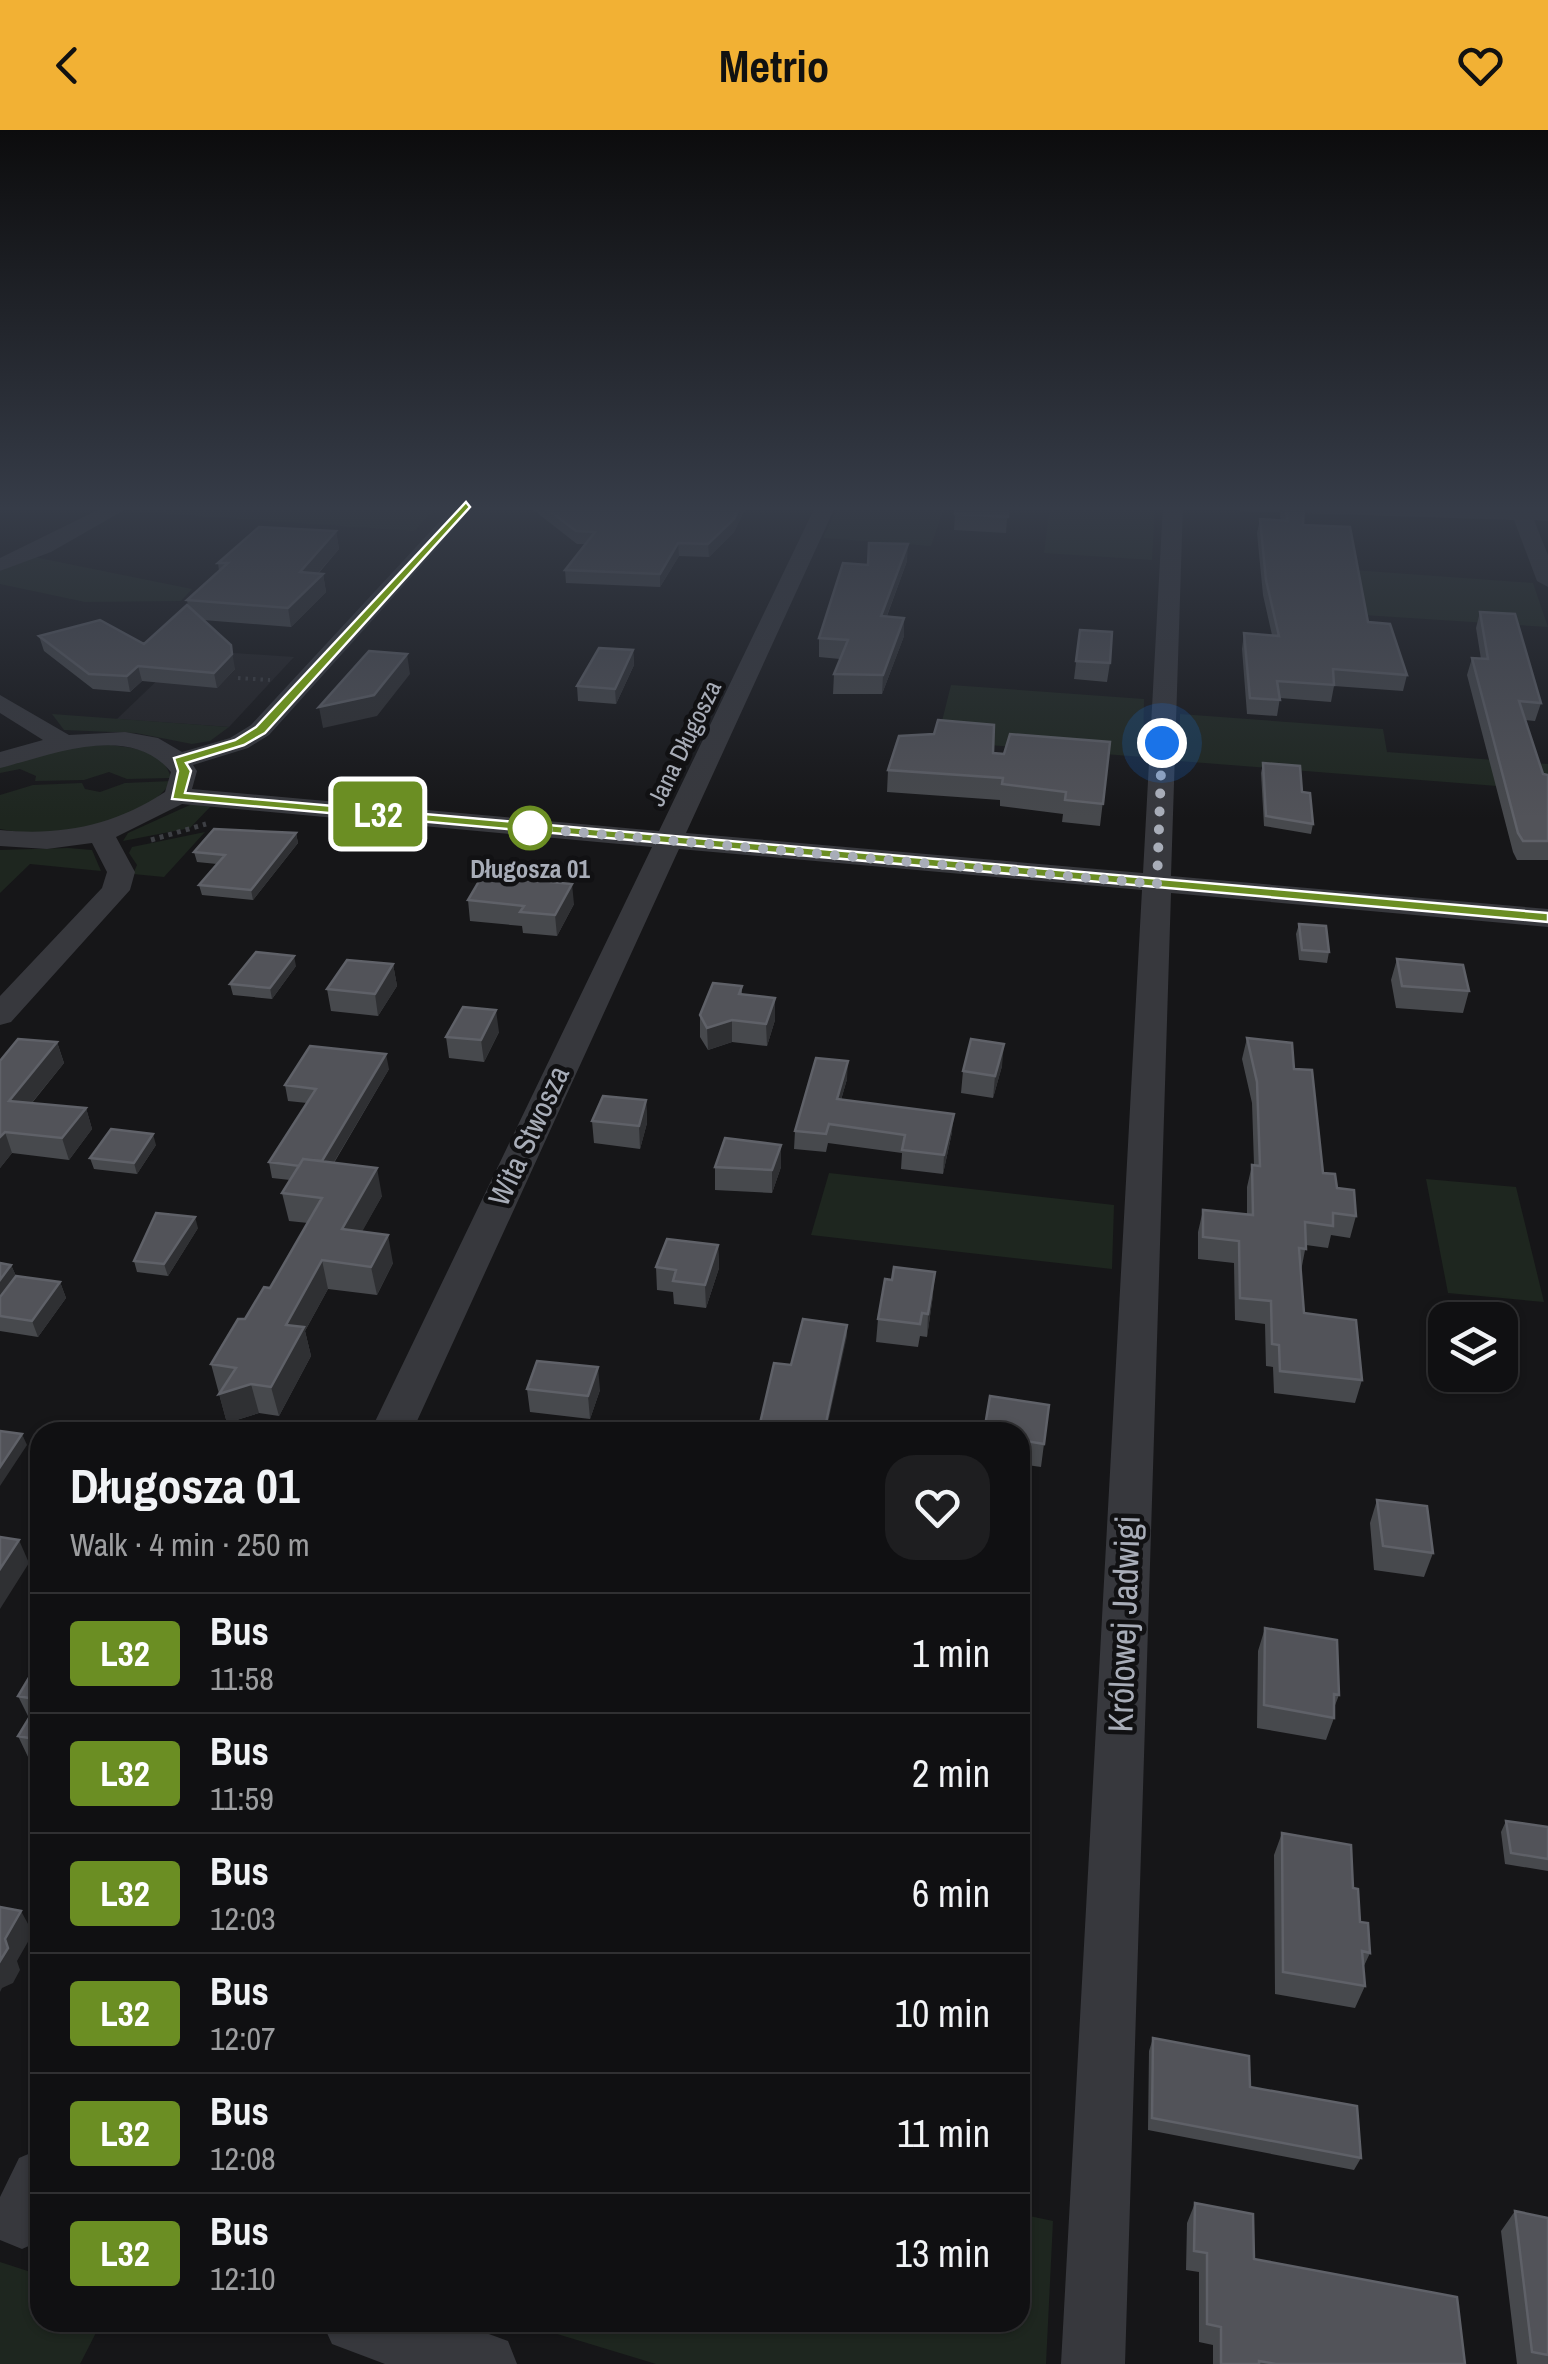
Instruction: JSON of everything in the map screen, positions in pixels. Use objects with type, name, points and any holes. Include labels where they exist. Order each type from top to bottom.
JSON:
[{"type":"street","points":[[179,761],[240,742],[260,730],[371,609]]},
{"type":"street","name":"Jana Długosza","points":[[666,840],[680,819],[778,609]]},
{"type":"street","name":"Królowej Jadwigi","points":[[1093,2364],[1169,609]]},
{"type":"street","points":[[0,702],[62,742]]},
{"type":"street","points":[[0,760],[62,742],[142,743],[179,761],[184,771],[177,796],[154,812],[101,835],[59,841],[0,838]]},
{"type":"street","points":[[177,796],[1548,918]]},
{"type":"street","points":[[0,1015],[116,890],[121,872],[101,835]]},
{"type":"street","name":"Wita Stwosza","points":[[396,1422],[666,840]]},
{"type":"street","points":[[385,2332],[485,2364]]},
{"type":"path","points":[[238,678],[276,680]]},
{"type":"path","points":[[139,843],[208,822]]},
{"type":"shaded area","points":[[1362,609],[1542,609],[1548,627],[1363,615]]},
{"type":"shaded area","points":[[189,650],[294,657],[229,727],[117,719]]},
{"type":"shaded area","points":[[951,685],[1144,699],[1143,757],[937,741]]},
{"type":"shaded area","points":[[52,714],[229,727],[210,741],[192,744],[136,733],[64,730]]},
{"type":"shaded area","points":[[1180,714],[1383,729],[1387,752],[1548,764],[1548,790],[1179,761]]},
{"type":"shaded area","points":[[111,745],[155,756],[171,778],[127,779],[109,772],[84,780],[35,781],[36,776],[20,769],[0,773],[0,766],[74,746]]},
{"type":"shaded area","points":[[172,781],[138,811],[94,828],[45,833],[0,829],[0,795],[33,785],[82,783],[85,789],[100,792],[125,783]]},
{"type":"shaded area","points":[[192,804],[211,806],[190,828],[123,841],[128,833]]},
{"type":"shaded area","points":[[205,832],[164,877],[133,874],[137,865],[129,853],[132,847]]},
{"type":"shaded area","points":[[0,850],[92,850],[101,871],[30,864],[0,893]]},
{"type":"shaded area","points":[[829,1173],[1114,1205],[1112,1269],[811,1235]]},
{"type":"shaded area","points":[[1426,1179],[1516,1187],[1544,1302],[1448,1293]]},
{"type":"shaded area","points":[[1030,2216],[1053,2221],[1046,2364],[656,2364],[551,2332],[1030,2332]]},
{"type":"shaded area","points":[[0,2262],[30,2272],[30,2332],[96,2332],[80,2364],[0,2364]]},
{"type":"building","points":[[182,609],[192,609],[231,645],[232,654],[214,673],[138,666],[127,676],[89,674],[39,636],[100,620],[144,644]]},
{"type":"building","points":[[828,609],[884,609],[881,616],[904,618],[883,675],[834,674],[848,640],[819,638]]},
{"type":"building","points":[[1273,609],[1366,609],[1368,622],[1390,624],[1407,675],[1333,669],[1334,685],[1277,681],[1280,700],[1250,698],[1244,633],[1279,636]]},
{"type":"building","points":[[1480,612],[1515,614],[1541,703],[1519,701],[1543,774],[1548,775],[1548,841],[1523,841],[1518,833],[1472,658],[1488,659]]},
{"type":"building","points":[[1080,630],[1112,632],[1110,663],[1076,661]]},
{"type":"building","points":[[599,648],[633,650],[615,689],[577,686]]},
{"type":"building","points":[[369,651],[407,654],[374,695],[319,707]]},
{"type":"building","points":[[938,720],[994,725],[993,753],[1004,754],[1010,734],[1110,742],[1103,804],[1065,800],[1066,792],[1002,784],[1003,778],[888,770],[899,736],[934,734]]},
{"type":"building","points":[[1263,763],[1300,766],[1302,792],[1310,793],[1313,824],[1266,816]]},
{"type":"building","points":[[214,829],[296,833],[251,890],[199,885],[225,855],[194,852]]},
{"type":"building","points":[[482,876],[572,884],[555,915],[520,912],[524,906],[468,900]]},
{"type":"building","points":[[1299,924],[1326,926],[1329,952],[1302,950]]},
{"type":"building","points":[[256,952],[294,956],[270,988],[230,984]]},
{"type":"building","points":[[1397,959],[1463,965],[1469,991],[1402,986]]},
{"type":"building","points":[[347,960],[393,964],[375,994],[327,989]]},
{"type":"building","points":[[713,983],[742,986],[739,994],[775,998],[766,1024],[732,1020],[707,1028],[700,1015]]},
{"type":"building","points":[[463,1007],[496,1010],[481,1040],[446,1037]]},
{"type":"building","points":[[1247,1038],[1292,1043],[1294,1069],[1312,1070],[1323,1173],[1335,1174],[1337,1188],[1354,1190],[1356,1216],[1333,1213],[1333,1226],[1305,1222],[1306,1249],[1299,1248],[1304,1313],[1356,1320],[1362,1380],[1280,1371],[1279,1345],[1272,1344],[1271,1301],[1240,1298],[1239,1241],[1203,1237],[1203,1210],[1253,1215],[1252,1165],[1260,1166],[1257,1082]]},
{"type":"building","points":[[18,1039],[57,1042],[9,1101],[86,1108],[62,1138],[5,1132],[0,1137],[0,1061]]},
{"type":"building","points":[[971,1039],[1004,1044],[995,1076],[963,1071]]},
{"type":"building","points":[[310,1046],[386,1054],[322,1161],[303,1159],[299,1166],[269,1162],[316,1089],[285,1085]]},
{"type":"building","points":[[816,1058],[848,1061],[837,1099],[954,1114],[944,1155],[902,1150],[905,1135],[829,1124],[826,1134],[795,1131]]},
{"type":"building","points":[[603,1096],[646,1100],[639,1126],[592,1121]]},
{"type":"building","points":[[111,1129],[153,1134],[134,1163],[90,1158]]},
{"type":"building","points":[[725,1138],[781,1145],[772,1170],[715,1167]]},
{"type":"building","points":[[303,1159],[377,1168],[342,1229],[388,1235],[371,1267],[322,1260],[286,1325],[304,1327],[271,1387],[251,1384],[219,1394],[236,1368],[211,1364],[238,1319],[245,1319],[264,1287],[270,1288],[322,1198],[282,1193]]},
{"type":"building","points":[[156,1213],[195,1217],[164,1264],[134,1261]]},
{"type":"building","points":[[667,1239],[718,1245],[705,1285],[673,1281],[676,1270],[656,1267]]},
{"type":"building","points":[[0,1263],[11,1265],[0,1280]]},
{"type":"building","points":[[894,1267],[935,1272],[928,1314],[922,1313],[920,1324],[878,1319],[885,1279],[892,1280]]},
{"type":"building","points":[[16,1276],[60,1282],[32,1321],[0,1316],[0,1297]]},
{"type":"building","points":[[803,1319],[847,1325],[826,1422],[760,1422],[774,1363],[791,1365]]},
{"type":"building","points":[[537,1361],[598,1367],[588,1396],[527,1389]]},
{"type":"building","points":[[990,1396],[1049,1405],[1044,1444],[1030,1442],[1030,1422],[986,1422]]},
{"type":"building","points":[[0,1431],[22,1434],[0,1467]]},
{"type":"building","points":[[1377,1500],[1427,1506],[1433,1553],[1383,1546]]},
{"type":"building","points":[[0,1537],[19,1540],[0,1569]]},
{"type":"building","points":[[1265,1628],[1337,1640],[1339,1695],[1334,1694],[1334,1718],[1264,1705]]},
{"type":"building","points":[[30,1676],[30,1698],[18,1696]]},
{"type":"building","points":[[30,1716],[30,1738],[18,1736]]},
{"type":"building","points":[[1506,1821],[1548,1827],[1548,1859],[1511,1853]]},
{"type":"building","points":[[1282,1833],[1351,1845],[1353,1888],[1358,1889],[1360,1922],[1368,1923],[1370,1953],[1362,1951],[1365,1986],[1283,1972]]},
{"type":"building","points":[[0,1907],[21,1911],[5,1939],[8,1948],[0,1961]]},
{"type":"building","points":[[1153,2038],[1249,2056],[1250,2087],[1357,2106],[1361,2158],[1152,2118]]},
{"type":"building","points":[[1195,2203],[1253,2214],[1254,2259],[1457,2297],[1465,2364],[1221,2364],[1221,2327],[1207,2324],[1207,2253],[1194,2251]]},
{"type":"building","points":[[1515,2211],[1548,2218],[1548,2355],[1532,2352]]},
{"type":"bus line","name":"L32","points":[[371,609],[260,730],[240,742],[179,761],[184,780],[177,796],[1548,918]]},
{"type":"place","name":"Długosza 01","points":[[530,828]]},
{"type":"route","points":[[530,828],[1157,884],[1162,743]]}]
